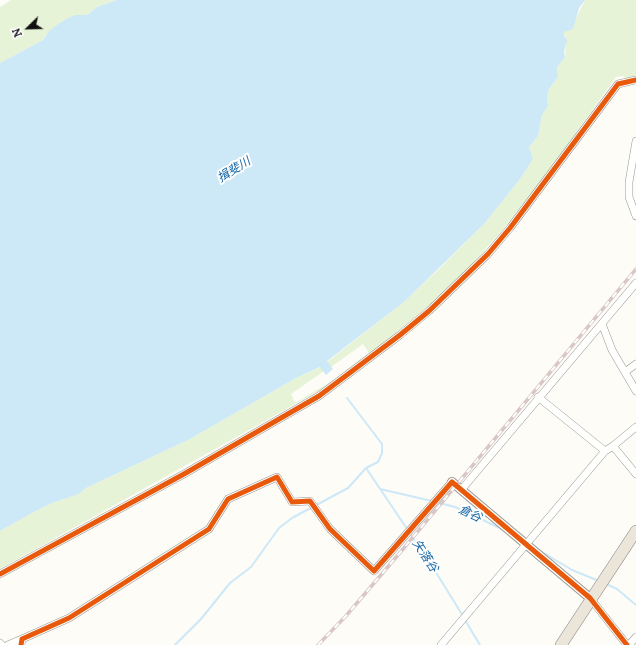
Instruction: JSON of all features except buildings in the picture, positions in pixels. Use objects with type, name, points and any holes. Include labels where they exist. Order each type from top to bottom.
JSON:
[{"type":"highway","points":[[561,645],[590,598],[636,531]]},
{"type":"street","points":[[0,574],[184,474],[319,396],[400,335],[429,310],[493,249],[618,84],[636,80]]},
{"type":"street","points":[[636,141],[629,197],[636,216]]},
{"type":"street","points":[[462,490],[538,397],[636,283]]},
{"type":"street","points":[[602,324],[612,350],[636,391]]},
{"type":"street","points":[[625,372],[636,364]]},
{"type":"street","points":[[538,397],[605,451]]},
{"type":"street","points":[[441,645],[605,451],[636,427]]},
{"type":"street","points":[[613,446],[636,474]]},
{"type":"street","points":[[8,645],[22,642],[69,618],[209,529],[228,499],[277,477],[292,502],[310,501],[330,529],[374,571],[452,482],[590,598],[628,645],[636,637]]},
{"type":"green space","points":[[11,0],[117,0],[97,7],[87,15],[61,22],[45,36],[43,40],[0,63],[0,7]]},
{"type":"green space","points":[[585,0],[636,0],[636,77],[626,79],[623,76],[616,77],[545,176],[499,234],[467,269],[425,309],[347,373],[345,371],[369,353],[363,344],[331,367],[327,362],[404,302],[444,264],[484,224],[520,179],[533,159],[529,147],[538,136],[542,115],[548,106],[547,96],[549,89],[558,77],[557,67],[565,57],[566,46],[564,32],[576,18]]},
{"type":"green space","points":[[321,367],[324,371],[291,394],[295,403],[332,381],[333,383],[0,569],[0,531],[52,503],[79,494],[86,488],[190,439],[296,378]]},
{"type":"water","name":"揖斐川","points":[[117,0],[585,0],[579,8],[573,29],[564,32],[564,36],[567,40],[564,52],[565,57],[557,67],[558,77],[549,89],[547,96],[548,106],[542,115],[538,136],[529,147],[533,159],[520,179],[484,224],[404,302],[327,361],[333,369],[326,375],[320,367],[296,378],[190,439],[86,488],[79,494],[52,503],[0,531],[0,63],[43,40],[49,31],[61,22],[75,15],[87,15],[97,7]]},
{"type":"waterway","points":[[175,645],[201,619],[230,583],[251,567],[279,528],[292,518],[348,488],[366,468],[378,462],[382,453],[382,444],[347,398]]},
{"type":"waterway","name":"矢落谷","points":[[366,468],[432,566],[463,616]]},
{"type":"waterway","name":"倉谷","points":[[380,489],[432,501]]},
{"type":"waterway","name":"倉谷","points":[[436,502],[455,507],[504,530]]},
{"type":"waterway","name":"倉谷","points":[[537,549],[572,570],[599,581]]},
{"type":"waterway","name":"倉谷","points":[[606,584],[617,589],[636,605]]},
{"type":"waterway","name":"矢落谷","points":[[465,620],[480,645]]},
{"type":"railway","points":[[318,645],[345,617],[404,548],[636,269]]},
{"type":"cycle path","points":[[0,574],[184,474],[319,396],[400,335],[429,311],[488,254],[510,228],[618,84],[636,80]]},
{"type":"cycle path","points":[[21,645],[22,639],[69,618],[209,529],[228,499],[277,477],[292,502],[310,501],[330,529],[374,571],[452,482],[590,598],[627,645]]}]
